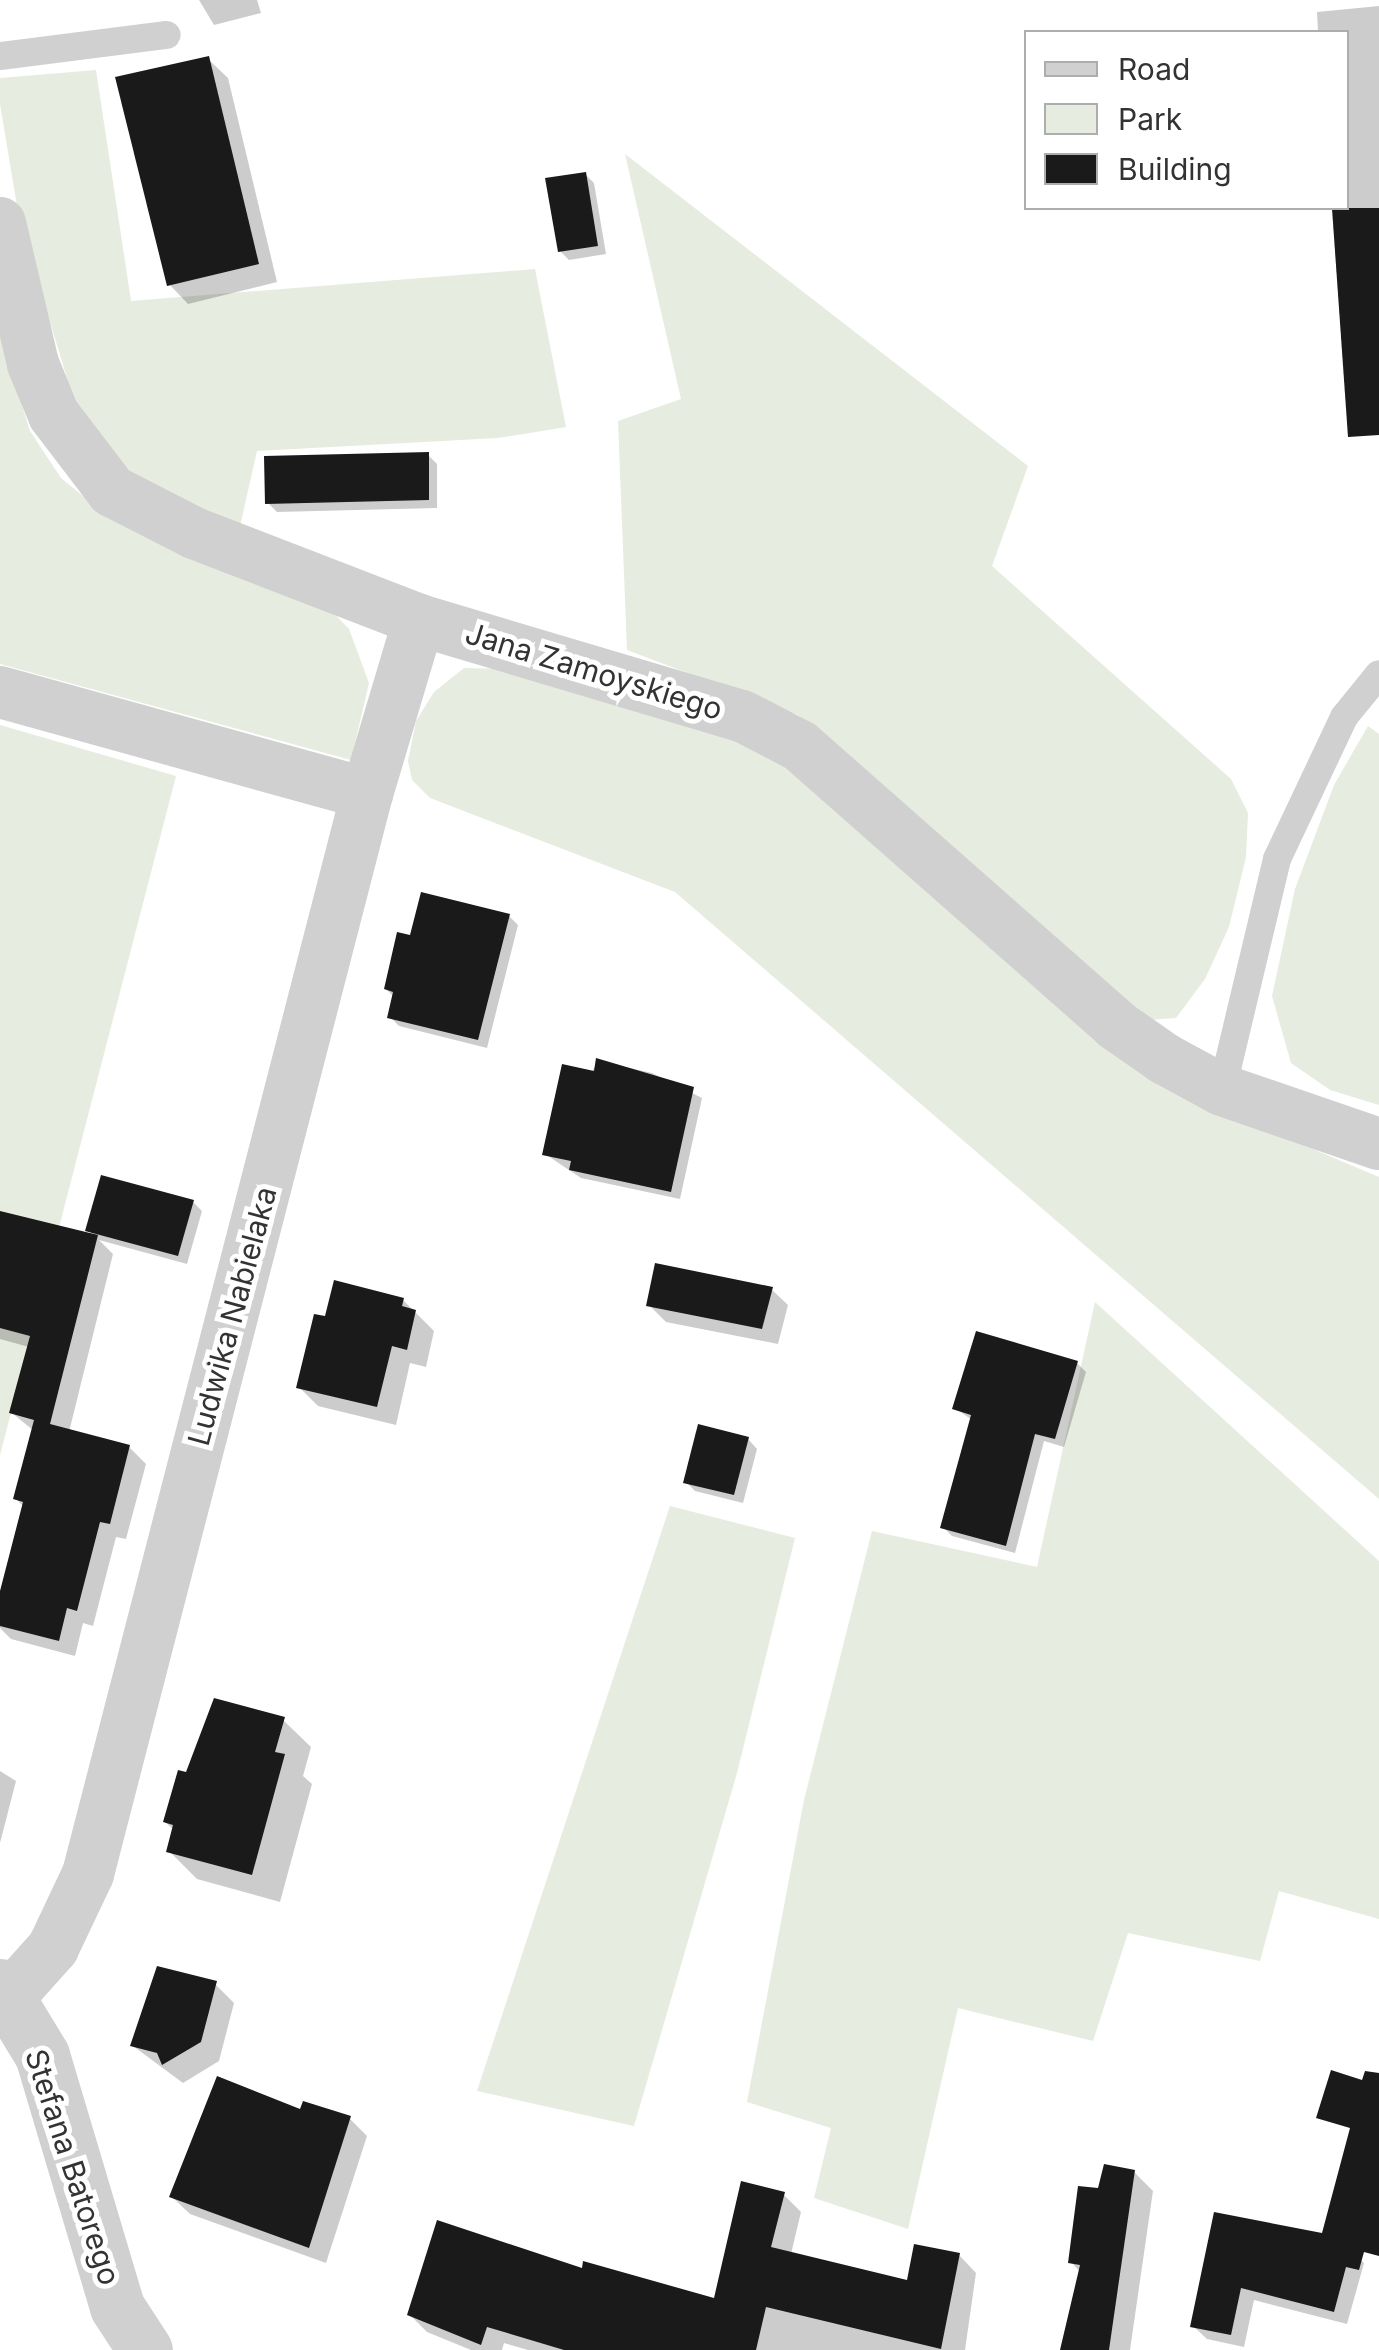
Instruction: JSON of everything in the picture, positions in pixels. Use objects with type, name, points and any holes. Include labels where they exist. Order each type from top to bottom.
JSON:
[{"type":"street","name":"Jana Zamoyskiego","points":[[0,223],[33,364],[54,416],[112,491],[194,533],[419,620],[678,691],[800,746],[1116,1025],[1222,1090],[1379,1144]]},
{"type":"street","name":"Ludwika Nabielaka","points":[[5,1990],[53,1948],[88,1874],[368,794],[419,620]]},
{"type":"street","points":[[0,692],[368,794]]},
{"type":"street","name":"Stefana Batorego","points":[[5,1990],[42,2054],[118,2307],[146,2350]]},
{"type":"lane","points":[[0,56],[167,34]]},
{"type":"lane","points":[[1222,1090],[1276,859],[1344,717],[1379,674]]},
{"type":"green space","points":[[96,70],[131,301],[535,269],[566,427],[498,438],[257,451],[240,526],[124,486],[102,460],[68,381],[20,224],[0,104],[0,78]]},
{"type":"green space","points":[[625,154],[1028,466],[992,566],[1231,779],[1248,813],[1246,857],[1229,927],[1205,979],[1176,1018],[1149,1020],[798,715],[627,650],[618,421],[681,399]]},
{"type":"green space","points":[[0,334],[30,431],[61,478],[99,509],[323,602],[349,629],[369,683],[351,760],[0,664]]},
{"type":"green space","points":[[464,668],[508,669],[769,751],[1190,1097],[1379,1177],[1379,1499],[675,892],[430,798],[412,780],[408,761],[416,721],[434,692]]},
{"type":"green space","points":[[0,725],[176,776],[0,1455]]},
{"type":"green space","points":[[1368,726],[1379,734],[1379,1105],[1330,1090],[1291,1063],[1272,996],[1295,889],[1334,785]]},
{"type":"green space","points":[[1095,1302],[1379,1561],[1379,1919],[1279,1891],[1260,1961],[1128,1933],[1093,2041],[958,2008],[908,2229],[814,2198],[831,2128],[747,2102],[804,1800],[872,1531],[1037,1567]]},
{"type":"green space","points":[[670,1506],[795,1538],[737,1773],[634,2126],[477,2091]]},
{"type":"building","points":[[209,56],[259,264],[167,286],[115,77]]},
{"type":"building","points":[[586,172],[598,246],[558,252],[545,178]]},
{"type":"building","points":[[1379,208],[1379,435],[1348,437],[1332,210]]},
{"type":"building","points":[[429,452],[429,500],[265,504],[264,456]]},
{"type":"building","points":[[421,892],[510,914],[478,1040],[387,1018],[393,992],[384,989],[397,932],[410,935]]},
{"type":"building","points":[[596,1058],[694,1087],[671,1192],[569,1170],[571,1161],[542,1155],[562,1064],[594,1071]]},
{"type":"building","points":[[101,1175],[194,1200],[178,1256],[85,1231]]},
{"type":"building","points":[[0,1211],[98,1235],[50,1424],[130,1445],[110,1524],[100,1522],[77,1611],[67,1608],[59,1641],[0,1626],[0,1591],[23,1502],[13,1499],[34,1420],[9,1413],[30,1336],[0,1328]]},
{"type":"building","points":[[655,1263],[773,1287],[762,1329],[646,1306]]},
{"type":"building","points":[[334,1280],[404,1298],[402,1306],[416,1310],[407,1350],[392,1346],[377,1407],[296,1388],[314,1314],[325,1316]]},
{"type":"building","points":[[976,1331],[1078,1361],[1055,1439],[1035,1434],[1006,1546],[940,1528],[971,1415],[952,1409]]},
{"type":"building","points":[[698,1424],[749,1437],[734,1495],[683,1483]]},
{"type":"building","points":[[214,1698],[285,1717],[275,1752],[285,1754],[252,1875],[166,1852],[173,1825],[163,1822],[178,1770],[186,1772]]},
{"type":"building","points":[[157,1966],[217,1981],[201,2042],[162,2065],[157,2053],[130,2046]]},
{"type":"building","points":[[1331,2070],[1362,2080],[1365,2071],[1379,2073],[1379,2256],[1364,2252],[1359,2270],[1346,2267],[1334,2312],[1241,2288],[1231,2335],[1190,2327],[1214,2212],[1322,2233],[1350,2128],[1316,2118]]},
{"type":"building","points":[[217,2076],[300,2109],[303,2101],[351,2116],[309,2248],[169,2197]]},
{"type":"building","points":[[1104,2164],[1135,2170],[1109,2350],[1060,2350],[1080,2265],[1068,2263],[1078,2186],[1098,2188]]},
{"type":"building","points":[[741,2181],[785,2192],[771,2247],[907,2280],[914,2244],[960,2253],[941,2349],[766,2307],[756,2350],[564,2350],[487,2327],[481,2345],[407,2315],[437,2220],[582,2268],[583,2261],[714,2298]]}]
